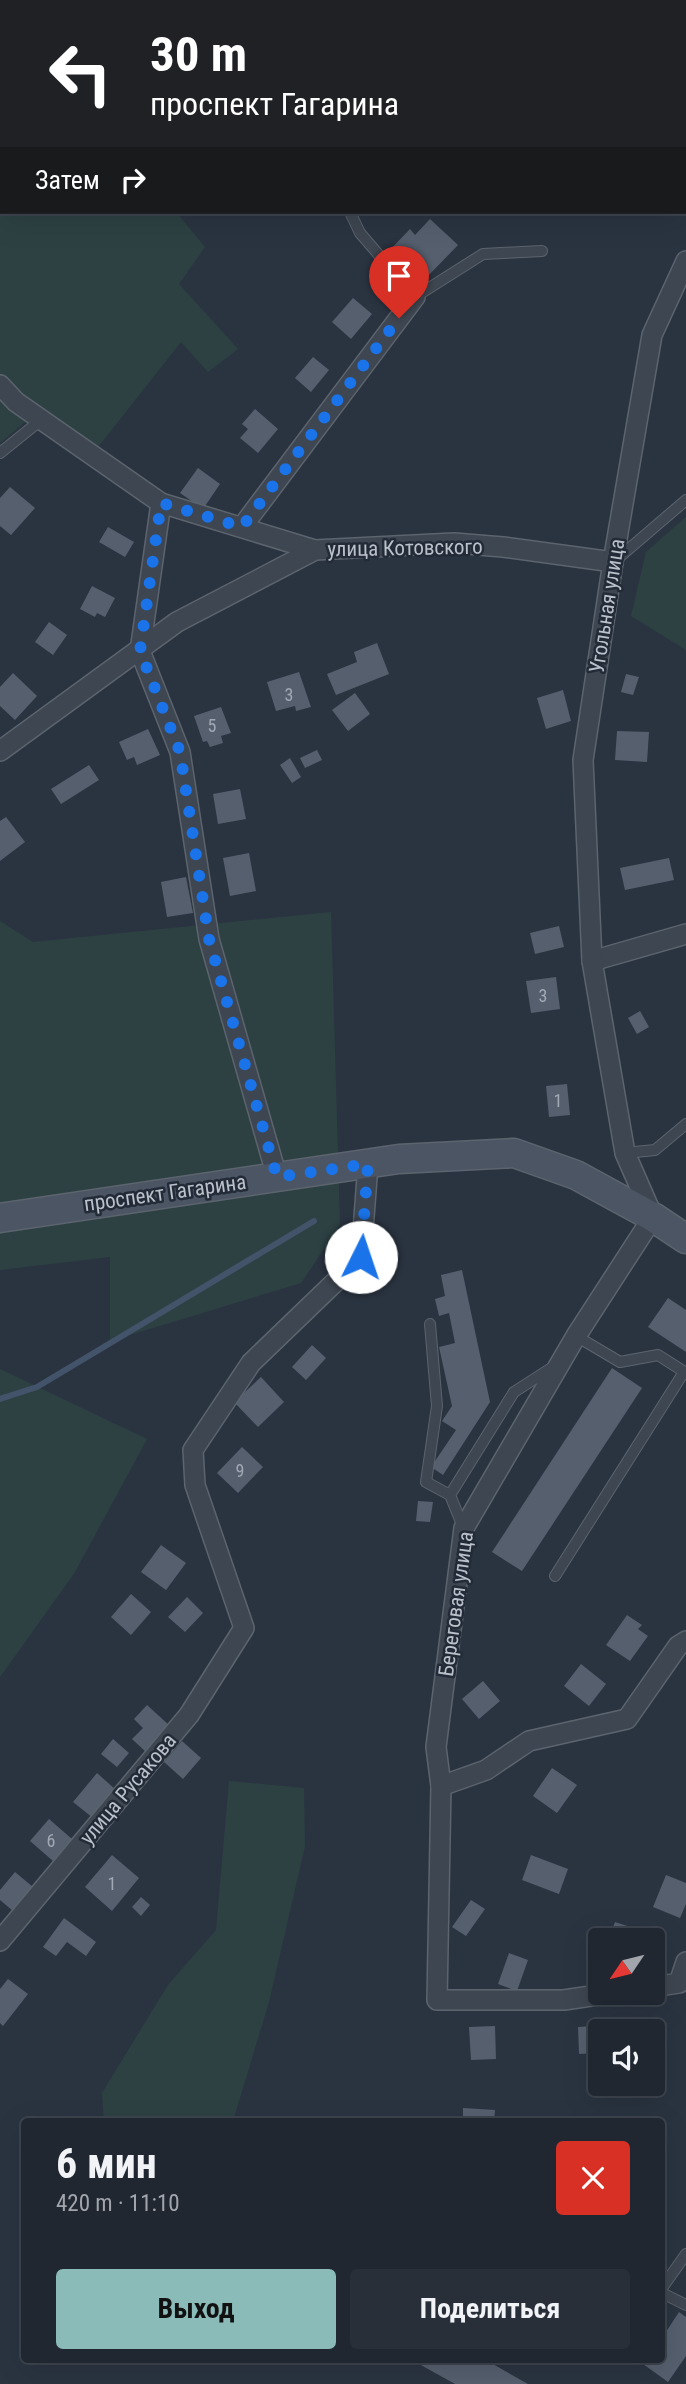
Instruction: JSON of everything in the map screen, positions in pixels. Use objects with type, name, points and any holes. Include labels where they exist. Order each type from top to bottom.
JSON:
[{"type":"main road","name":"проспект Гагарина","points":[[0,1218],[400,1159],[514,1153],[576,1175],[653,1217],[686,1239]]},
{"type":"street","name":"Угольная улица","points":[[653,1217],[625,1153],[592,961],[583,760],[613,562],[652,335],[686,261]]},
{"type":"street","points":[[242,527],[415,297]]},
{"type":"street","points":[[0,385],[16,402],[161,503],[315,550]]},
{"type":"street","points":[[161,503],[140,651],[180,752],[209,939],[277,1177]]},
{"type":"street","name":"улица Котовского","points":[[0,751],[177,622],[315,550],[454,543],[613,562]]},
{"type":"street","points":[[592,961],[686,934]]},
{"type":"street","name":"улица Русакова","points":[[0,1941],[189,1715],[244,1628],[195,1485],[193,1450],[251,1363],[361,1257],[368,1164]]},
{"type":"street","name":"Береговая улица","points":[[588,1996],[564,2000],[437,2000],[440,1786],[436,1747],[464,1528],[576,1336],[653,1217]]},
{"type":"street","points":[[440,1786],[486,1770],[529,1741],[627,1719],[678,1646],[686,1641]]},
{"type":"street","points":[[665,1985],[679,1983],[686,1962]]},
{"type":"lane","points":[[351,214],[360,233],[415,297],[483,254],[542,251]]},
{"type":"lane","points":[[0,453],[41,420]]},
{"type":"lane","points":[[613,562],[686,500]]},
{"type":"lane","points":[[625,1153],[655,1150],[686,1124]]},
{"type":"lane","points":[[430,1324],[437,1406],[426,1482],[450,1495],[464,1528]]},
{"type":"lane","points":[[555,1576],[685,1373],[658,1355],[620,1362],[576,1336]]},
{"type":"lane","points":[[450,1495],[513,1392],[560,1363]]},
{"type":"lane","points":[[665,2286],[686,2254]]},
{"type":"lane","points":[[665,2292],[686,2305]]},
{"type":"green space","points":[[0,214],[178,214],[205,247],[179,284],[238,349],[208,372],[181,342],[98,447],[37,412],[0,443]]},
{"type":"green space","points":[[686,517],[686,650],[631,616],[646,552]]},
{"type":"green space","points":[[331,912],[340,1225],[301,1283],[110,1341],[110,1257],[0,1270],[0,921],[33,942]]},
{"type":"green space","points":[[0,1369],[147,1439],[75,1572],[0,1677]]},
{"type":"green space","points":[[229,1781],[304,1788],[305,1846],[269,2002],[234,2118],[104,2118],[102,2093],[168,1985],[216,1930]]},
{"type":"building","points":[[430,219],[458,245],[427,277],[413,264],[406,272],[387,253],[410,229],[415,235]]},
{"type":"building","points":[[353,298],[372,314],[351,339],[332,322]]},
{"type":"building","points":[[313,357],[329,370],[311,392],[295,378]]},
{"type":"building","points":[[255,409],[278,429],[258,453],[240,438],[248,429],[242,424]]},
{"type":"building","points":[[198,468],[220,484],[203,509],[180,493]]},
{"type":"building","points":[[10,487],[35,508],[11,535],[0,526],[0,498]]},
{"type":"building","points":[[108,527],[134,542],[125,557],[99,542]]},
{"type":"building","points":[[92,586],[115,598],[105,617],[97,613],[95,617],[80,609]]},
{"type":"building","points":[[49,622],[67,635],[53,655],[35,642]]},
{"type":"building","points":[[377,643],[389,674],[336,695],[327,674],[357,662],[354,652]]},
{"type":"building","points":[[299,672],[311,707],[296,711],[295,706],[276,711],[267,682]]},
{"type":"building","points":[[13,673],[37,696],[15,720],[0,706],[0,687]]},
{"type":"building","points":[[626,674],[639,677],[633,695],[621,692]]},
{"type":"building","points":[[563,690],[571,721],[546,729],[537,698]]},
{"type":"building","points":[[355,693],[370,714],[348,731],[332,710]]},
{"type":"building","points":[[221,707],[231,733],[221,736],[223,743],[210,747],[207,741],[203,742],[194,716]]},
{"type":"building","points":[[148,729],[160,755],[137,765],[134,757],[127,760],[119,742]]},
{"type":"building","points":[[617,731],[649,732],[647,762],[615,760]]},
{"type":"building","points":[[317,750],[322,760],[305,768],[300,758]]},
{"type":"building","points":[[290,758],[301,777],[292,783],[280,765]]},
{"type":"building","points":[[89,765],[99,780],[61,804],[51,789]]},
{"type":"building","points":[[240,789],[246,819],[218,824],[213,794]]},
{"type":"building","points":[[6,817],[25,842],[0,861],[0,821]]},
{"type":"building","points":[[249,853],[256,891],[230,896],[223,858]]},
{"type":"building","points":[[669,858],[674,880],[625,890],[620,868]]},
{"type":"building","points":[[186,877],[193,913],[167,917],[161,882]]},
{"type":"building","points":[[559,926],[564,947],[535,954],[530,933]]},
{"type":"building","points":[[556,977],[560,1009],[531,1013],[526,981]]},
{"type":"building","points":[[640,1011],[649,1027],[637,1034],[628,1018]]},
{"type":"building","points":[[567,1084],[570,1115],[549,1117],[546,1086]]},
{"type":"building","points":[[462,1270],[490,1402],[443,1475],[431,1467],[456,1430],[442,1421],[452,1406],[439,1347],[455,1343],[449,1313],[439,1316],[435,1299],[445,1296],[441,1275]]},
{"type":"building","points":[[668,1298],[686,1310],[686,1352],[648,1327]]},
{"type":"building","points":[[312,1345],[326,1358],[306,1380],[292,1367]]},
{"type":"building","points":[[612,1368],[642,1388],[522,1571],[492,1552]]},
{"type":"building","points":[[261,1377],[284,1402],[258,1427],[234,1402]]},
{"type":"building","points":[[242,1447],[263,1467],[238,1493],[217,1473]]},
{"type":"building","points":[[418,1501],[433,1502],[430,1522],[416,1521]]},
{"type":"building","points":[[161,1545],[186,1563],[166,1590],[141,1572]]},
{"type":"building","points":[[131,1594],[151,1612],[131,1635],[111,1617]]},
{"type":"building","points":[[187,1597],[203,1613],[185,1632],[168,1617]]},
{"type":"building","points":[[627,1615],[642,1625],[638,1629],[648,1636],[630,1661],[606,1645]]},
{"type":"building","points":[[581,1664],[606,1684],[589,1706],[564,1686]]},
{"type":"building","points":[[483,1681],[500,1701],[479,1719],[462,1699]]},
{"type":"building","points":[[147,1705],[170,1726],[146,1752],[132,1739],[143,1728],[134,1719]]},
{"type":"building","points":[[113,1739],[129,1753],[117,1767],[101,1754]]},
{"type":"building","points":[[182,1741],[201,1758],[183,1779],[164,1762]]},
{"type":"building","points":[[552,1768],[577,1785],[557,1813],[533,1796]]},
{"type":"building","points":[[97,1773],[116,1790],[93,1818],[73,1802]]},
{"type":"building","points":[[49,1819],[72,1839],[53,1861],[30,1841]]},
{"type":"building","points":[[112,1855],[139,1878],[112,1911],[85,1887]]},
{"type":"building","points":[[531,1855],[568,1869],[559,1894],[522,1880]]},
{"type":"building","points":[[15,1872],[33,1887],[13,1911],[0,1900],[0,1890]]},
{"type":"building","points":[[666,1875],[686,1883],[686,1904],[680,1918],[653,1907]]},
{"type":"building","points":[[141,1897],[150,1905],[141,1916],[132,1907]]},
{"type":"building","points":[[471,1900],[485,1909],[466,1936],[452,1927]]},
{"type":"building","points":[[64,1918],[96,1942],[86,1956],[67,1942],[56,1956],[43,1947]]},
{"type":"building","points":[[615,1922],[634,1928],[613,1928]]},
{"type":"building","points":[[509,1953],[528,1960],[517,1991],[498,1984]]},
{"type":"building","points":[[8,1979],[28,1994],[3,2026],[0,2023],[0,1989]]},
{"type":"building","points":[[495,2026],[496,2059],[471,2060],[469,2027]]},
{"type":"building","points":[[588,2026],[588,2054],[579,2054],[578,2027]]},
{"type":"building","points":[[463,2108],[495,2110],[494,2118],[463,2118]]},
{"type":"building","points":[[679,2312],[686,2317],[686,2356],[668,2382],[643,2364],[665,2363],[665,2333]]},
{"type":"building","points":[[417,2363],[491,2363],[528,2384],[455,2384]]},
{"type":"waterway","points":[[0,1399],[37,1387],[314,1221]]},
{"type":"route","points":[[361,1257],[368,1164],[277,1177],[209,939],[180,752],[140,651],[161,503],[242,527],[399,318]]}]
